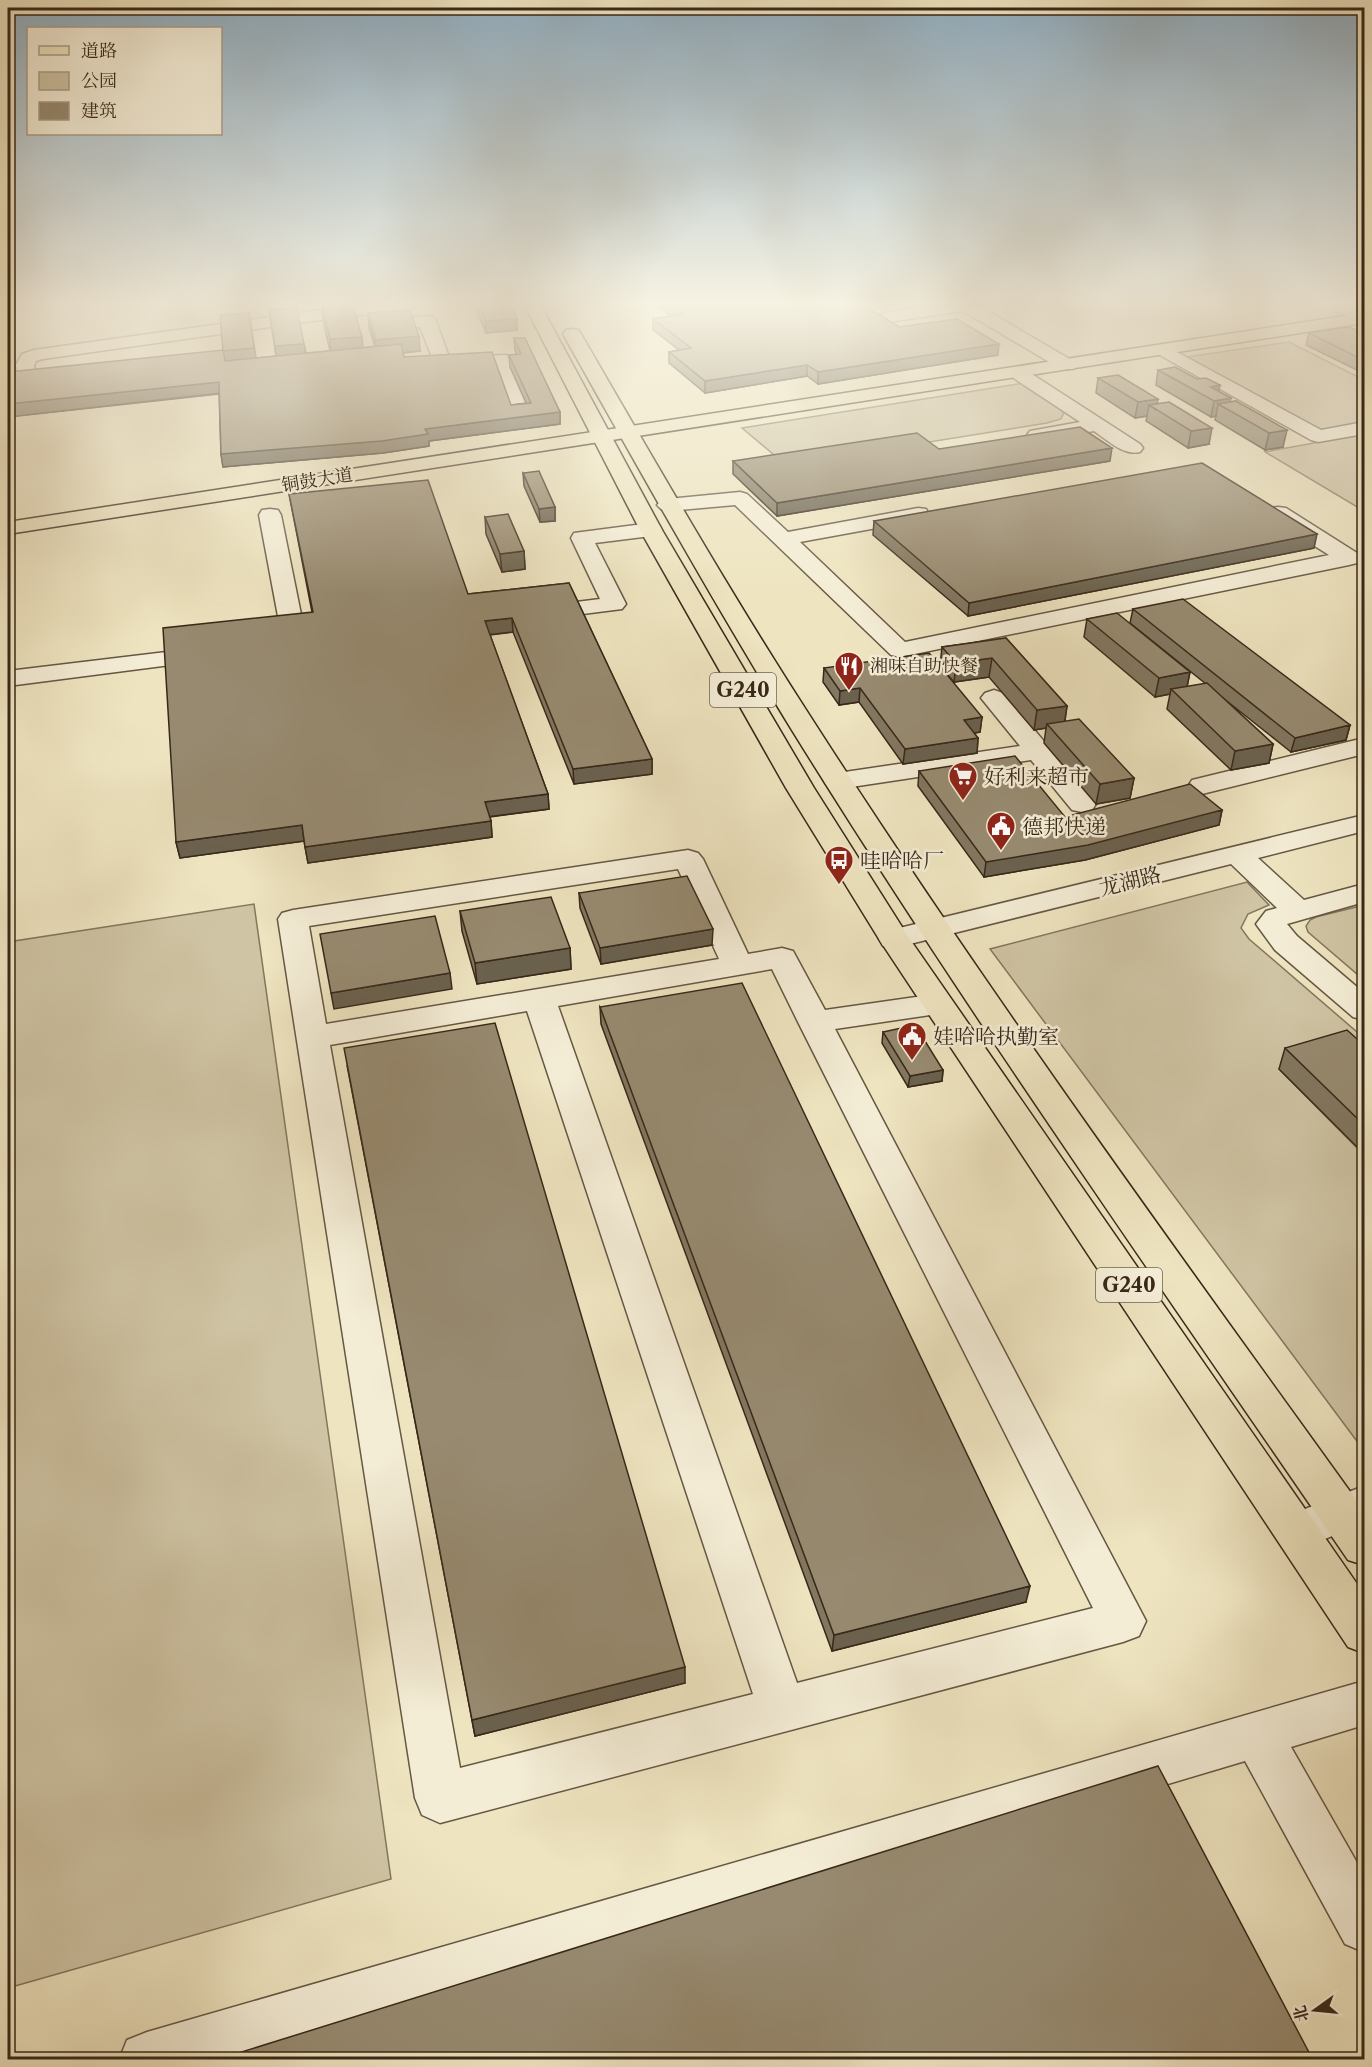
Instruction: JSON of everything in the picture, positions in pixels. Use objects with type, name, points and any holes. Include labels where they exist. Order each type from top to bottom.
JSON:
[{"type":"main road","name":"G240","points":[[584,402],[651,530],[800,789],[894,939],[1365,1632]]},
{"type":"main road","name":"G240","points":[[610,402],[668,505],[838,781],[935,929],[1357,1521]]},
{"type":"main road","name":"铜鼓大道","points":[[8,528],[823,402]]},
{"type":"street","points":[[29,402],[29,407],[52,404]]},
{"type":"street","points":[[519,402],[523,413]]},
{"type":"street","points":[[1063,402],[1133,448]]},
{"type":"street","points":[[1258,402],[1318,436],[1365,428]]},
{"type":"street","points":[[1016,438],[1097,425]]},
{"type":"street","points":[[668,505],[740,498],[900,650],[1349,558],[1260,502]]},
{"type":"street","points":[[783,539],[934,512]]},
{"type":"street","points":[[270,515],[302,677]]},
{"type":"street","points":[[520,615],[614,604],[582,538],[651,530]]},
{"type":"street","points":[[8,679],[226,652]]},
{"type":"street","points":[[994,698],[1082,804]]},
{"type":"street","points":[[1202,786],[1365,746]]},
{"type":"street","points":[[838,781],[1038,751]]},
{"type":"street","name":"龙湖路","points":[[894,939],[1365,822]]},
{"type":"street","points":[[1238,855],[1298,911]]},
{"type":"street","points":[[312,1037],[738,966],[782,958],[1123,1622],[440,1798],[292,919],[687,859],[738,966]]},
{"type":"street","points":[[1365,893],[1298,911],[1273,920],[1271,924],[1273,929],[1365,1010]]},
{"type":"street","points":[[540,999],[782,1709]]},
{"type":"street","points":[[814,1022],[937,1004]]},
{"type":"street","points":[[1298,1531],[1357,1521]]},
{"type":"street","points":[[147,2060],[1365,1703]]},
{"type":"street","points":[[1257,1734],[1365,1925]]},
{"type":"green space","points":[[902,402],[1053,402],[1064,412],[1061,419],[1047,423],[786,465],[742,428]]},
{"type":"green space","points":[[1270,402],[1364,402],[1364,511],[1265,452],[1336,439]]},
{"type":"green space","points":[[1247,882],[1269,905],[1248,914],[1241,928],[1249,939],[1364,1038],[1364,1044],[1279,1069],[1364,1155],[1364,1441],[1359,1444],[990,949]]},
{"type":"green space","points":[[254,904],[391,1879],[8,1988],[8,942]]},
{"type":"green space","points":[[1364,905],[1364,980],[1308,932],[1306,926],[1316,917]]},
{"type":"building","points":[[220,402],[510,402],[511,405],[555,402],[560,412],[425,429],[428,434],[382,441],[221,454]]},
{"type":"building","points":[[1170,402],[1212,428],[1191,431],[1149,405]]},
{"type":"building","points":[[1239,402],[1287,430],[1269,433],[1218,404]]},
{"type":"building","points":[[1080,427],[1112,448],[777,503],[733,461],[917,433],[939,449]]},
{"type":"building","points":[[1202,463],[1317,534],[969,603],[874,521]]},
{"type":"building","points":[[539,471],[555,507],[539,509],[523,473]]},
{"type":"building","points":[[428,480],[468,594],[569,583],[652,759],[573,769],[512,618],[485,621],[548,794],[485,802],[491,821],[305,847],[302,825],[176,842],[163,628],[313,612],[289,494]]},
{"type":"building","points":[[508,514],[524,551],[500,554],[485,517]]},
{"type":"building","points":[[1183,599],[1350,725],[1295,738],[1133,609]]},
{"type":"building","points":[[1117,613],[1190,672],[1159,678],[1087,619]]},
{"type":"building","points":[[1006,638],[1067,706],[1037,710],[992,658],[956,663],[942,647]]},
{"type":"building","points":[[929,653],[982,717],[964,720],[978,738],[905,749],[860,688],[840,691],[824,668]]},
{"type":"building","points":[[1207,683],[1273,744],[1235,751],[1171,689]]},
{"type":"building","points":[[1079,719],[1134,778],[1100,784],[1047,724]]},
{"type":"building","points":[[1015,756],[1065,817],[1190,784],[1222,810],[1088,845],[986,862],[919,771]]},
{"type":"building","points":[[687,876],[713,929],[600,948],[579,893]]},
{"type":"building","points":[[551,897],[570,948],[475,963],[460,911]]},
{"type":"building","points":[[435,916],[450,973],[331,993],[320,934]]},
{"type":"building","points":[[742,983],[1030,1586],[834,1635],[600,1007]]},
{"type":"building","points":[[495,1023],[685,1667],[472,1720],[344,1048]]},
{"type":"building","name":"娃哈哈执勤室","points":[[915,1025],[943,1070],[910,1076],[883,1032]]},
{"type":"building","points":[[1347,1030],[1365,1046],[1365,1126],[1285,1048]]},
{"type":"building","points":[[1158,1766],[1313,2060],[216,2060]]},
{"type":"place","name":"湘味自助快餐","points":[[849,692]]},
{"type":"place","name":"好利来超市","points":[[963,802]]},
{"type":"place","name":"德邦快递","points":[[1001,852]]},
{"type":"place","name":"哇哈哈厂","points":[[839,886]]},
{"type":"place","name":"娃哈哈执勤室","points":[[912,1062]]}]
